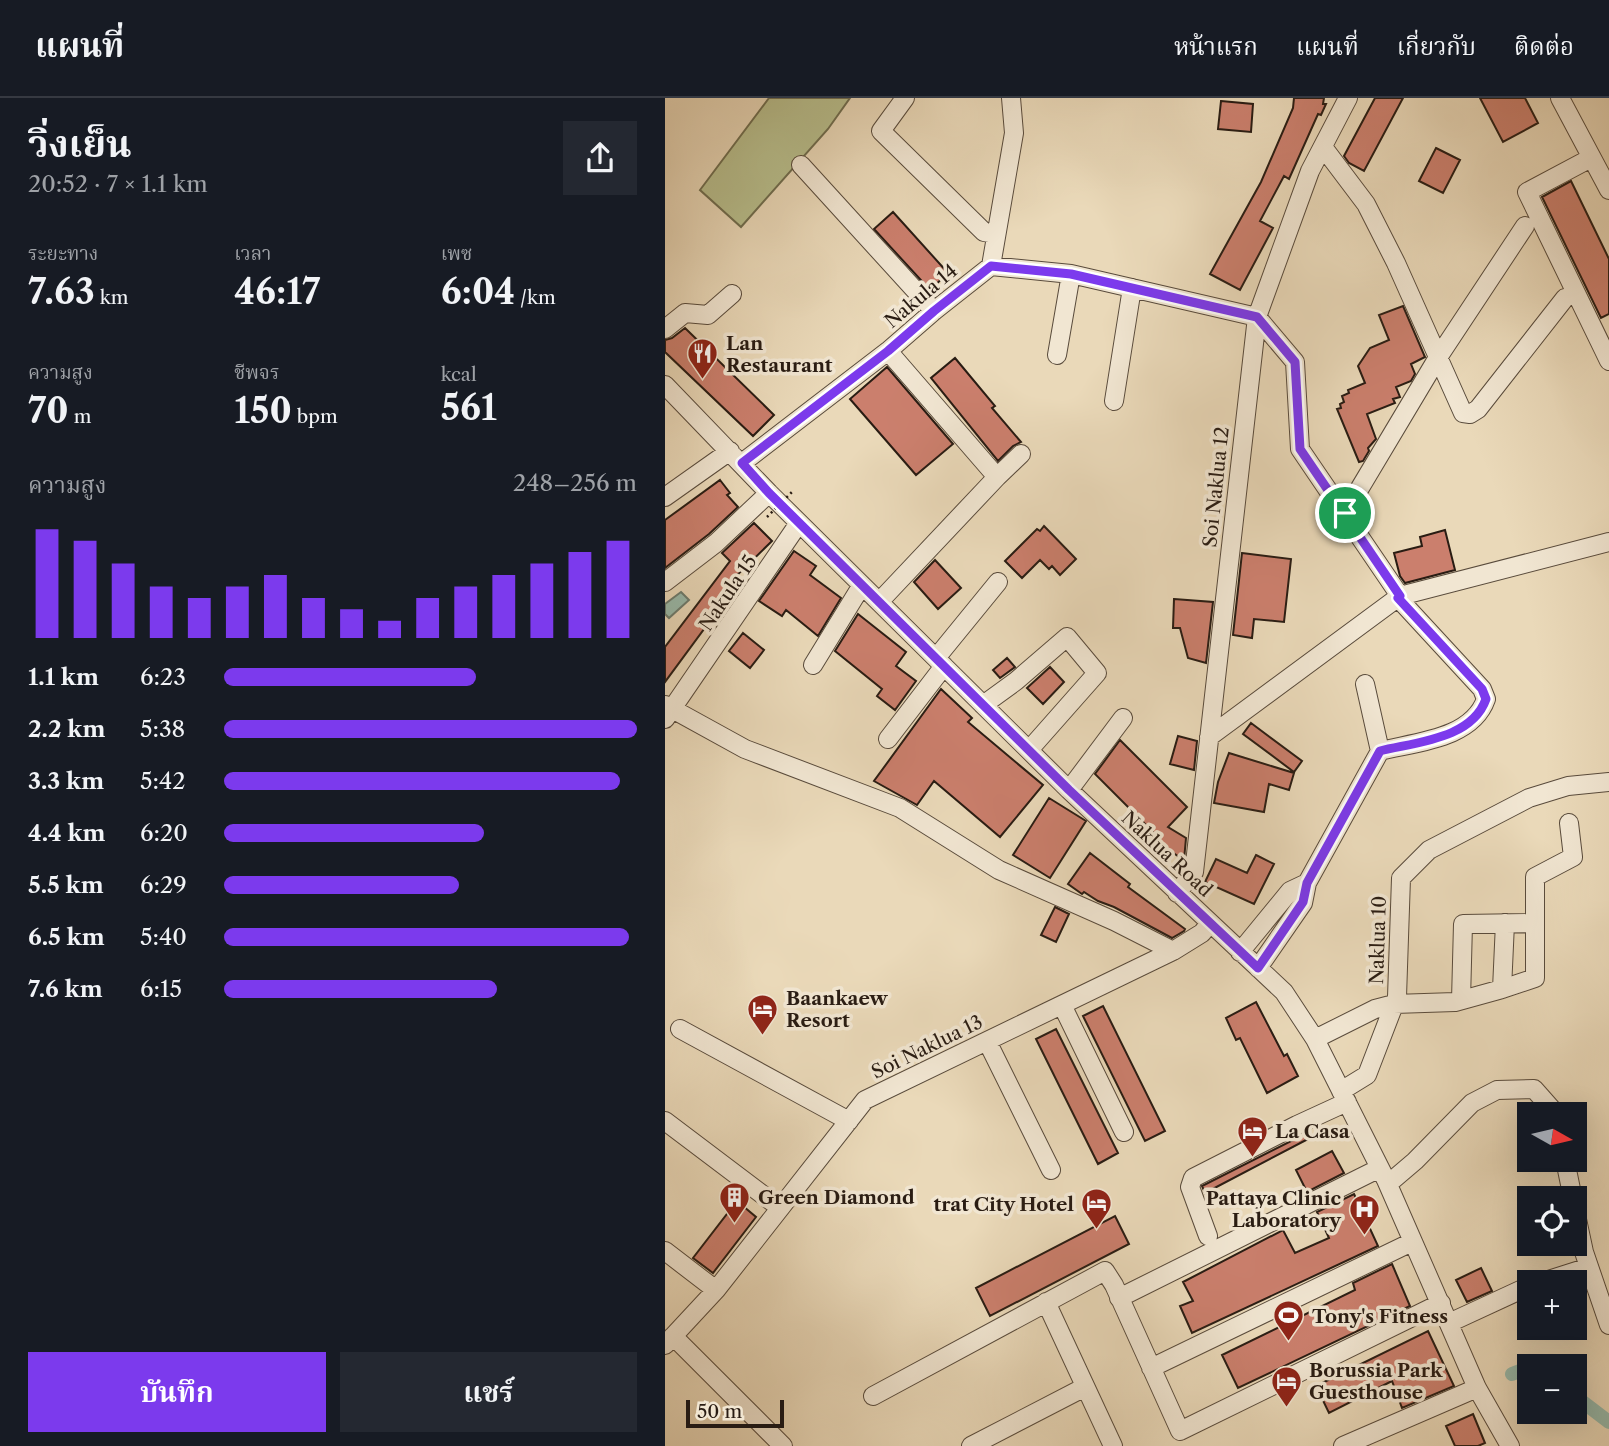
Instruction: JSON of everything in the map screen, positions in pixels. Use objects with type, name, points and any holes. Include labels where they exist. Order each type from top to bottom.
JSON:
[{"type":"street","points":[[905,98],[881,131],[984,232],[996,234]]},
{"type":"street","points":[[1011,98],[1014,134],[991,266],[1071,274],[1257,317],[1295,362],[1300,449],[1399,597],[1482,689],[1486,699],[1483,709],[1461,729],[1380,751]]},
{"type":"street","name":"Soi Naklua 12","points":[[1177,893],[1194,872],[1257,317],[1310,171],[1348,98]]},
{"type":"street","points":[[1560,98],[1609,190]]},
{"type":"street","points":[[1323,147],[1366,204],[1396,263],[1459,410],[1466,414],[1474,413],[1565,298]]},
{"type":"street","points":[[1591,158],[1527,192],[1609,361]]},
{"type":"street","points":[[801,166],[934,311]]},
{"type":"street","points":[[1345,513],[1437,359],[1525,226]]},
{"type":"street","name":"Nakula 14","points":[[665,497],[736,457],[888,351],[991,266]]},
{"type":"street","points":[[1057,355],[1071,274]]},
{"type":"street","points":[[1114,401],[1132,288]]},
{"type":"street","points":[[665,329],[685,313],[708,315],[732,294]]},
{"type":"street","points":[[888,351],[997,477]]},
{"type":"street","name":"Naklua Road","points":[[665,385],[769,493],[1069,790],[1284,992],[1315,1039],[1384,1176],[1477,1388],[1510,1446]]},
{"type":"street","points":[[879,602],[1021,454]]},
{"type":"street","points":[[665,582],[716,542],[769,493]]},
{"type":"street","name":"Nakula 15","points":[[668,711],[799,523]]},
{"type":"street","points":[[1209,737],[1399,597],[1609,542]]},
{"type":"street","points":[[888,738],[998,582]]},
{"type":"street","points":[[813,665],[862,585]]},
{"type":"street","points":[[983,705],[1016,681],[1067,637],[1097,673],[1029,750]]},
{"type":"street","points":[[1258,968],[1303,902],[1307,883],[1380,751],[1365,684]]},
{"type":"street","points":[[668,711],[745,749],[900,808],[999,870],[1114,921],[1173,951]]},
{"type":"street","points":[[1069,790],[1123,718]]},
{"type":"street","name":"Naklua 10","points":[[1208,1236],[1191,1187],[1193,1178],[1297,1125],[1344,1097],[1367,1075],[1397,997],[1401,878],[1429,850],[1529,798],[1568,786],[1609,782]]},
{"type":"street","points":[[1315,1039],[1365,1012],[1394,1004],[1461,1000],[1535,978],[1535,877],[1573,857],[1569,822]]},
{"type":"street","points":[[1241,952],[1290,891],[1307,883]]},
{"type":"street","name":"Soi Naklua 13","points":[[669,1340],[716,1290],[865,1100],[1173,951],[1202,933],[1210,923]]},
{"type":"street","points":[[1502,989],[1505,923]]},
{"type":"street","points":[[1461,1000],[1464,924],[1535,923]]},
{"type":"street","points":[[1062,1005],[1124,1132]]},
{"type":"street","points":[[680,1029],[849,1121]]},
{"type":"street","points":[[987,1041],[1051,1170]]},
{"type":"street","points":[[1119,1298],[1415,1161],[1472,1103],[1497,1090],[1534,1089],[1546,1102]]},
{"type":"street","points":[[665,1122],[779,1207]]},
{"type":"street","points":[[1150,1368],[1412,1242]]},
{"type":"street","points":[[665,1251],[716,1290]]},
{"type":"street","points":[[1586,1256],[1609,1325]]},
{"type":"street","points":[[1580,1270],[1589,1267]]},
{"type":"street","points":[[873,1396],[1105,1271],[1180,1431],[1441,1303]]},
{"type":"street","points":[[1449,1323],[1517,1292]]},
{"type":"street","points":[[1045,1302],[1113,1446]]},
{"type":"street","points":[[669,1340],[783,1446]]},
{"type":"street","points":[[971,1446],[1085,1387]]},
{"type":"street","points":[[1343,1446],[1477,1388]]},
{"type":"path","points":[[767,517],[792,492]]},
{"type":"green space","points":[[769,98],[850,98],[828,129],[741,227],[700,190]]},
{"type":"shaded area","points":[[681,592],[689,600],[669,618],[665,614],[665,604]]},
{"type":"building","points":[[1294,98],[1324,98],[1323,104],[1326,104],[1321,115],[1318,114],[1289,179],[1284,176],[1260,221],[1273,228],[1240,290],[1210,274],[1261,182],[1293,108]]},
{"type":"building","points":[[1375,98],[1403,98],[1364,171],[1349,163],[1344,156]]},
{"type":"building","points":[[1480,98],[1525,98],[1538,123],[1503,142]]},
{"type":"building","points":[[1221,101],[1253,104],[1251,132],[1218,129]]},
{"type":"building","points":[[1436,148],[1460,160],[1443,193],[1419,181]]},
{"type":"building","points":[[1571,181],[1609,259],[1609,314],[1601,318],[1542,197]]},
{"type":"building","points":[[893,212],[948,273],[930,290],[874,229]]},
{"type":"building","points":[[1403,306],[1425,357],[1411,364],[1415,374],[1411,381],[1396,387],[1400,397],[1393,399],[1395,403],[1367,414],[1376,439],[1368,448],[1363,461],[1359,462],[1337,409],[1341,408],[1340,404],[1344,402],[1342,396],[1349,393],[1348,390],[1365,383],[1358,366],[1370,348],[1389,340],[1379,315]]},
{"type":"building","points":[[685,328],[774,415],[753,436],[665,352],[665,340]]},
{"type":"building","points":[[955,358],[1021,442],[998,461],[931,378]]},
{"type":"building","points":[[887,367],[953,444],[916,475],[850,399]]},
{"type":"building","points":[[720,480],[730,493],[727,495],[738,507],[709,534],[665,568],[665,520]]},
{"type":"building","points":[[754,523],[772,541],[729,583],[735,587],[665,682],[665,647],[730,561],[722,553]]},
{"type":"building","points":[[1044,526],[1076,559],[1060,575],[1052,566],[1049,569],[1040,560],[1022,578],[1005,561],[1037,529],[1040,531]]},
{"type":"building","points":[[1445,530],[1455,570],[1405,583],[1400,576],[1394,553],[1422,546],[1420,537]]},
{"type":"building","points":[[794,551],[816,566],[810,575],[841,598],[818,636],[786,610],[782,616],[759,601]]},
{"type":"building","points":[[1242,553],[1291,559],[1284,622],[1254,619],[1252,638],[1233,635]]},
{"type":"building","points":[[935,560],[961,588],[938,609],[914,582]]},
{"type":"building","points":[[1174,599],[1213,602],[1206,663],[1188,658],[1180,628],[1173,628]]},
{"type":"building","points":[[858,614],[906,652],[896,666],[916,681],[895,710],[877,696],[882,689],[835,651]]},
{"type":"building","points":[[743,633],[764,650],[750,668],[729,651]]},
{"type":"building","points":[[1007,658],[1015,667],[1000,678],[993,670]]},
{"type":"building","points":[[1050,667],[1064,682],[1043,704],[1027,688]]},
{"type":"building","points":[[941,689],[972,718],[968,722],[1043,785],[1000,837],[934,781],[917,805],[874,781]]},
{"type":"building","points":[[1251,723],[1302,761],[1294,772],[1243,734]]},
{"type":"building","points":[[1178,736],[1197,741],[1194,770],[1170,764]]},
{"type":"building","points":[[1120,740],[1187,807],[1168,827],[1186,838],[1184,860],[1158,843],[1160,839],[1095,774]]},
{"type":"building","points":[[1229,753],[1294,773],[1289,790],[1269,784],[1264,812],[1214,803],[1218,782]]},
{"type":"building","points":[[1049,798],[1086,821],[1050,878],[1013,855]]},
{"type":"building","points":[[1090,853],[1130,884],[1128,887],[1185,929],[1184,931],[1172,938],[1084,892],[1082,894],[1068,884]]},
{"type":"building","points":[[1256,855],[1274,864],[1254,904],[1205,882],[1216,859],[1247,873]]},
{"type":"building","points":[[1055,907],[1069,914],[1056,942],[1041,935]]},
{"type":"building","points":[[1256,1002],[1284,1056],[1287,1054],[1298,1076],[1267,1093],[1240,1038],[1236,1040],[1226,1018]]},
{"type":"building","points":[[1103,1006],[1165,1131],[1145,1141],[1083,1016]]},
{"type":"building","points":[[1056,1029],[1118,1153],[1098,1164],[1036,1039]]},
{"type":"building","points":[[1305,1134],[1308,1139],[1205,1193],[1202,1186]]},
{"type":"building","points":[[1332,1151],[1344,1173],[1307,1192],[1296,1170]]},
{"type":"building","points":[[1354,1194],[1378,1246],[1192,1333],[1180,1306],[1193,1301],[1183,1282],[1283,1230],[1295,1253],[1329,1238],[1317,1212]]},
{"type":"building","points":[[737,1201],[756,1217],[713,1273],[693,1258]]},
{"type":"building","points":[[1115,1216],[1129,1244],[990,1316],[976,1288]]},
{"type":"building","name":"Tony's Fitness","points":[[1392,1264],[1410,1306],[1238,1388],[1222,1355],[1355,1290],[1353,1283]]},
{"type":"building","points":[[1481,1268],[1492,1291],[1467,1302],[1456,1280]]},
{"type":"building","points":[[1428,1331],[1454,1386],[1402,1408],[1392,1381],[1329,1413],[1316,1386]]},
{"type":"building","points":[[1473,1414],[1485,1443],[1478,1446],[1455,1446],[1446,1426]]},
{"type":"waterway","points":[[1512,1374],[1517,1372]]},
{"type":"waterway","points":[[1587,1405],[1609,1422]]},
{"type":"place","name":"Lan Restaurant","points":[[703,381]]},
{"type":"place","name":"Baankaew Resort","points":[[763,1036]]},
{"type":"place","name":"La Casa","points":[[1252,1158]]},
{"type":"place","name":"Green Diamond","points":[[735,1224]]},
{"type":"place","name":"trat City Hotel","points":[[1097,1231]]},
{"type":"place","name":"Pattaya Clinic Laboratory","points":[[1364,1236]]},
{"type":"place","name":"Tony's Fitness","points":[[1289,1343]]},
{"type":"place","name":"Borussia Park Guesthouse","points":[[1286,1408]]},
{"type":"route","points":[[991,266],[1071,274],[1257,317],[1295,362],[1300,449],[1345,513],[1400,596],[1398,598],[1482,689],[1486,699],[1483,709],[1461,729],[1380,751],[1307,883],[1303,902],[1258,968],[1069,790],[769,493],[742,463],[888,351],[991,266]]}]
